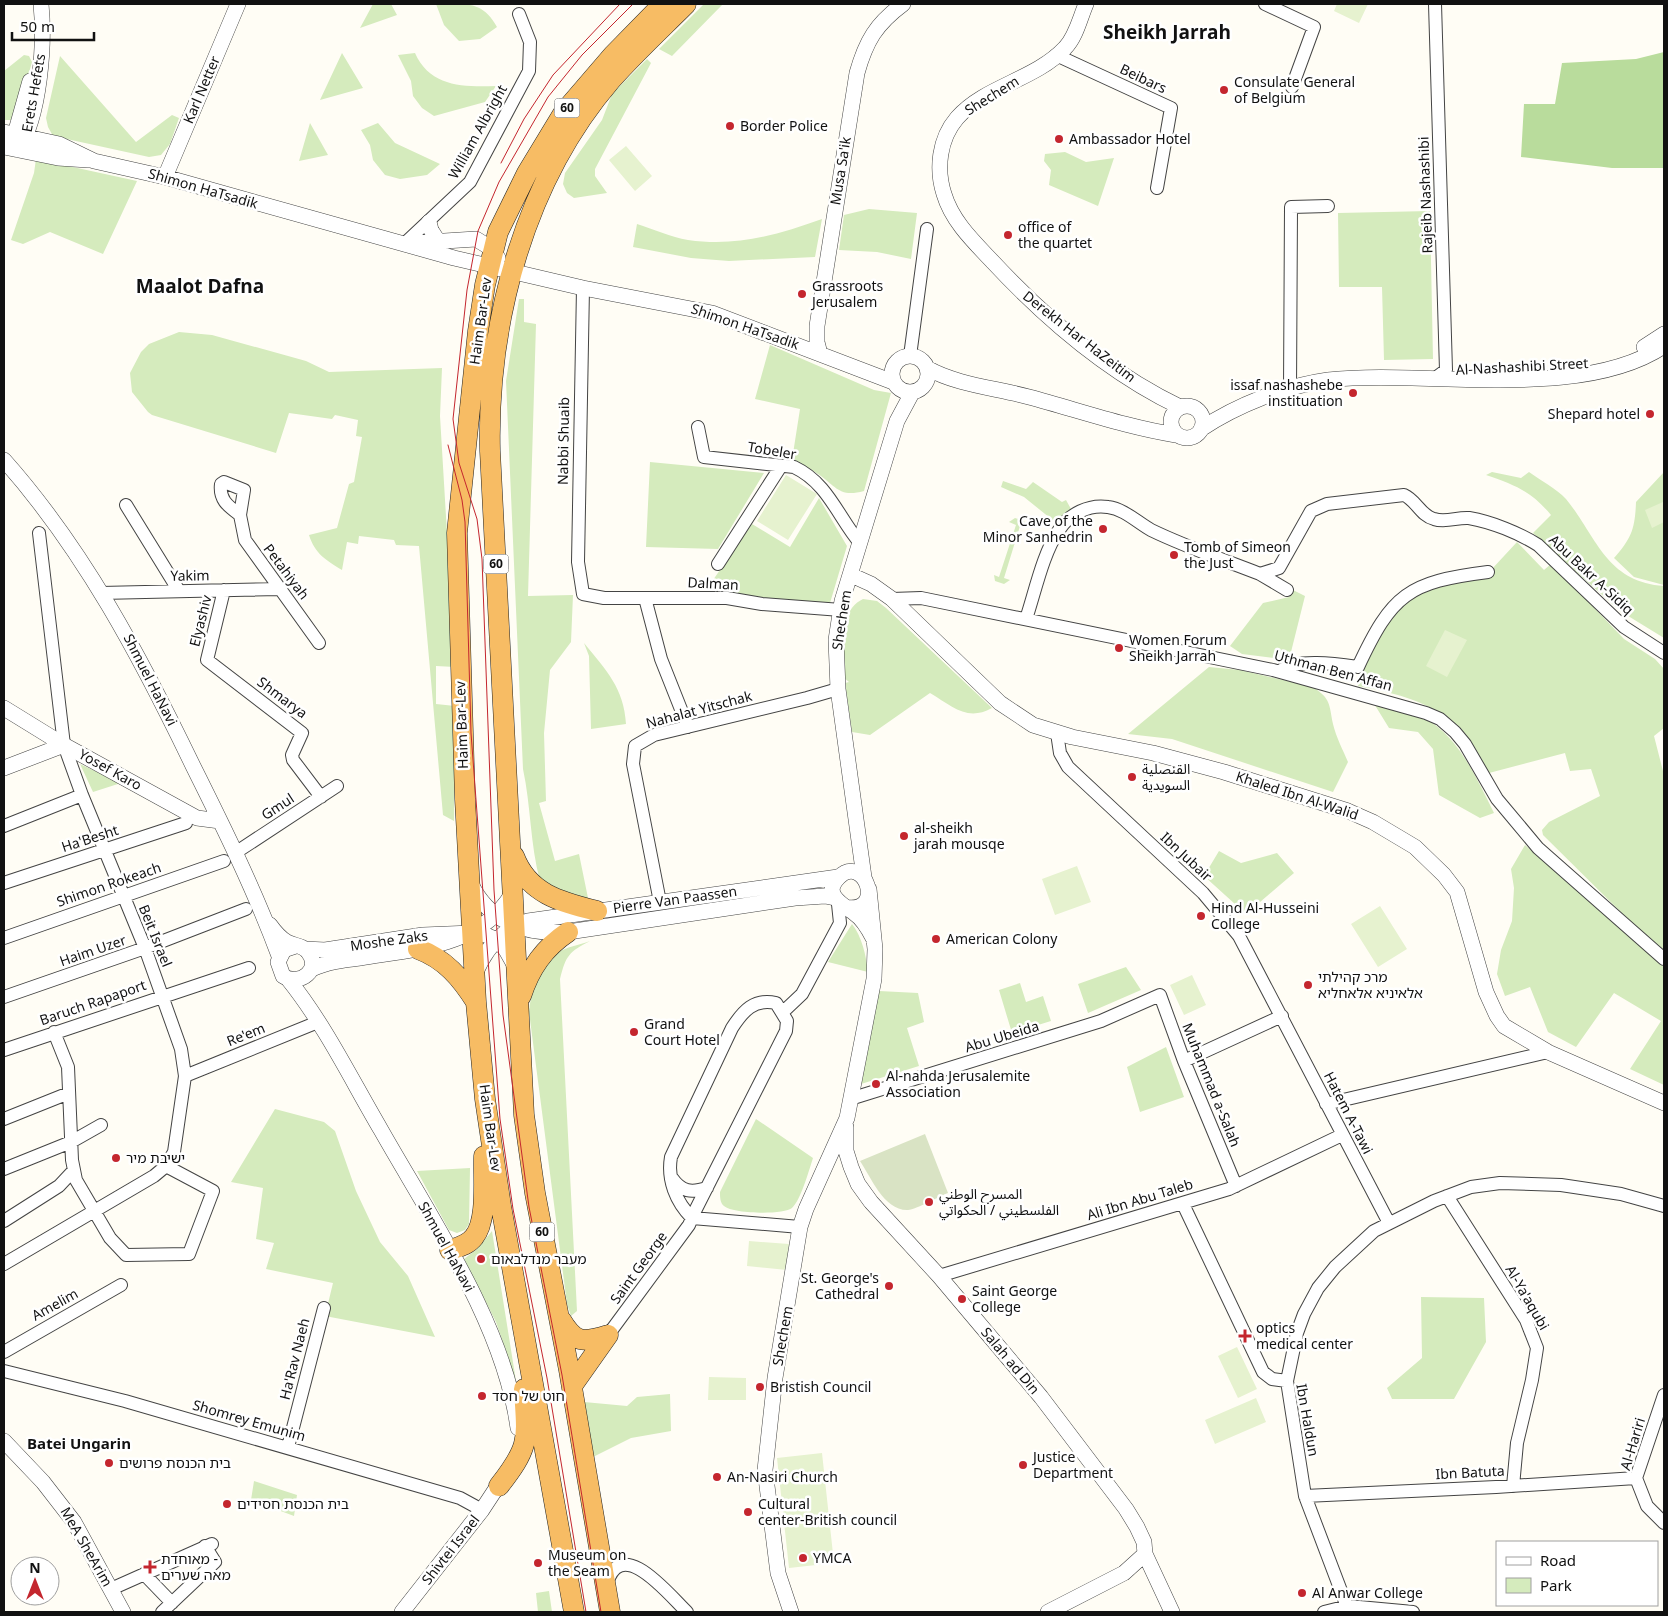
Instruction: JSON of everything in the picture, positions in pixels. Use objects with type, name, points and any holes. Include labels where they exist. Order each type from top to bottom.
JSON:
[{"type":"highway","name":"Haim Bar-Lev","points":[[574,1612],[485,1099],[476,1002],[469,879],[457,533],[478,331],[536,157],[564,112],[613,55],[663,4]]},
{"type":"highway","name":"Haim Bar-Lev","points":[[605,1588],[572,1386],[529,1159],[523,1106],[489,415],[501,262],[537,201],[576,128],[611,80],[686,4]]},
{"type":"highway","points":[[510,846],[517,866],[536,890],[552,899],[597,911]]},
{"type":"highway","points":[[517,1008],[533,966],[549,946],[568,932]]},
{"type":"highway","points":[[418,949],[439,958],[448,965],[464,983],[476,1002]]},
{"type":"highway","points":[[450,1250],[464,1245],[473,1239],[481,1221],[485,1099]]},
{"type":"highway","points":[[499,1486],[521,1456],[527,1432],[518,1295]]},
{"type":"highway","points":[[558,1316],[570,1334],[576,1339],[593,1340],[608,1335]]},
{"type":"highway","points":[[572,1386],[608,1335]]},
{"type":"highway","name":"60","points":[[605,1588],[610,1612]]},
{"type":"street","name":"Erets Hefets","points":[[11,149],[42,44],[41,4]]},
{"type":"street","name":"Karl Netter","points":[[165,177],[238,4]]},
{"type":"street","name":"Musa Sa'ik","points":[[820,354],[816,326],[857,72],[862,55],[874,30],[903,4]]},
{"type":"street","name":"Shechem","points":[[950,208],[940,179],[942,148],[951,127],[962,113],[1065,48],[1074,34],[1086,4]]},
{"type":"street","points":[[1265,4],[1314,27],[1292,87]]},
{"type":"street","name":"Rajeib Nashashibi","points":[[1435,4],[1442,228],[1440,375]]},
{"type":"street","name":"William Albright","points":[[404,244],[470,182],[529,71],[530,42],[519,14]]},
{"type":"street","name":"Beibars","points":[[1056,55],[1171,108],[1157,188]]},
{"type":"street","name":"Shimon HaTsadik","points":[[16,134],[71,148],[94,161],[165,177],[404,244],[501,262],[583,288],[712,313],[820,354],[901,388]]},
{"type":"street","points":[[11,149],[58,158],[94,161]]},
{"type":"street","points":[[1290,390],[1291,208],[1328,206]]},
{"type":"street","name":"Derekh Har HaZeitim","points":[[950,208],[966,233],[1026,298],[1110,364],[1176,411]]},
{"type":"street","points":[[429,222],[431,230],[438,241]]},
{"type":"street","points":[[910,356],[927,229]]},
{"type":"street","name":"Shimon HaTsadik","points":[[404,244],[476,239],[501,262]]},
{"type":"street","name":"Nabbi Shuaib","points":[[583,288],[578,562],[583,594]]},
{"type":"street","name":"Al-Nashashibi Street","points":[[1240,408],[1290,390],[1327,381],[1592,364],[1615,359],[1634,352],[1664,334]]},
{"type":"street","name":"Al-Nashashibi Street","points":[[1440,375],[1541,378],[1598,372],[1625,366],[1664,346]]},
{"type":"street","points":[[910,356],[920,359],[927,375],[921,389],[901,388],[891,374],[894,366],[901,358],[910,356]]},
{"type":"street","points":[[927,375],[959,380],[1135,427],[1190,438],[1201,429],[1240,408]]},
{"type":"street","name":"Shechem","points":[[791,1612],[778,1573],[765,1470],[775,1378],[800,1227],[806,1208],[847,1118],[874,979],[875,949],[838,689],[835,652],[841,610],[897,421],[901,388]]},
{"type":"street","points":[[1135,427],[1155,424],[1188,406],[1220,410],[1240,408]]},
{"type":"street","points":[[1195,408],[1202,415],[1201,429]]},
{"type":"street","points":[[1176,411],[1171,428],[1176,435]]},
{"type":"street","name":"Tobeler","points":[[698,427],[704,457],[794,467],[805,472],[826,491],[849,530],[860,543]]},
{"type":"street","name":"Shmuel HaNavi","points":[[4,460],[59,530],[101,593],[147,672],[220,821],[229,857],[265,918],[281,938],[301,947]]},
{"type":"street","points":[[718,564],[782,466]]},
{"type":"street","name":"Abu Bakr A-Sidiq","points":[[1260,574],[1279,568],[1311,511],[1327,504],[1404,495],[1412,498],[1428,516],[1434,519],[1450,521],[1467,518],[1528,539],[1538,545],[1624,626],[1664,653]]},
{"type":"street","points":[[126,505],[179,591]]},
{"type":"street","points":[[1026,619],[1050,548],[1059,530],[1069,518],[1081,511],[1096,507],[1116,508],[1151,530],[1260,574],[1287,590]]},
{"type":"street","name":"Petahiyah","points":[[240,515],[245,540],[319,642]]},
{"type":"street","name":"Beit Israel","points":[[39,533],[64,745],[122,896],[145,948],[181,1049],[185,1076],[174,1152],[166,1166]]},
{"type":"street","points":[[1280,671],[1287,665],[1305,664],[1358,667],[1380,622],[1411,592],[1433,581],[1448,577],[1488,572]]},
{"type":"street","name":"Khaled Ibn Al-Walid","points":[[850,575],[871,584],[892,599],[1000,703],[1034,725],[1057,733],[1153,753],[1224,772],[1348,811],[1373,822],[1415,847],[1444,875],[1458,892],[1481,975],[1497,1016],[1504,1026],[1548,1052],[1664,1103]]},
{"type":"street","name":"Yakim","points":[[101,593],[280,589]]},
{"type":"street","name":"Elyashiv","points":[[207,660],[224,590]]},
{"type":"street","name":"Dalman","points":[[583,594],[604,598],[728,598],[762,604],[841,610]]},
{"type":"street","points":[[645,598],[661,659],[688,727]]},
{"type":"street","name":"Uthman Ben Affan","points":[[892,599],[921,598],[1280,671],[1407,706],[1440,719],[1465,744],[1497,799],[1538,848],[1664,959]]},
{"type":"street","name":"Shmarya","points":[[207,660],[302,733],[292,755],[293,760],[321,797]]},
{"type":"street","name":"Nahalat Yitschak","points":[[660,902],[647,843],[634,754],[635,746],[654,735],[838,689]]},
{"type":"street","name":"Yosef Karo","points":[[4,709],[64,745],[197,818],[220,821]]},
{"type":"street","name":"Ibn Jubair","points":[[1057,733],[1060,753],[1068,767],[1198,888],[1228,922],[1250,954],[1282,1016]]},
{"type":"street","points":[[4,768],[64,745]]},
{"type":"street","name":"Gmul","points":[[229,857],[337,786]]},
{"type":"street","points":[[4,826],[82,795]]},
{"type":"street","name":"Ha'Besht","points":[[4,883],[186,823]]},
{"type":"street","name":"Shechem","points":[[843,875],[857,826]]},
{"type":"street","name":"Shimon Rokeach","points":[[4,938],[229,857]]},
{"type":"street","points":[[800,1227],[692,1218],[675,1194],[670,1176],[671,1157],[737,1019],[746,1009],[761,1002],[776,1004],[783,1012],[802,994],[840,923],[839,903],[833,887],[843,875],[854,872],[867,883],[866,900],[857,908],[839,903]]},
{"type":"street","name":"Pierre Van Paassen","points":[[514,926],[528,921],[843,875]]},
{"type":"street","points":[[469,879],[481,902],[495,916]]},
{"type":"street","name":"Moshe Zaks","points":[[310,971],[326,963],[418,949],[472,933],[495,916],[512,894]]},
{"type":"street","name":"Pierre Van Paassen","points":[[495,916],[514,926],[540,932],[568,932],[795,898],[825,896],[839,903]]},
{"type":"street","name":"Shechem","points":[[839,903],[854,913],[868,928],[875,949]]},
{"type":"street","name":"Haim Uzer","points":[[4,997],[145,948],[246,909]]},
{"type":"street","name":"Shmuel HaNavi","points":[[265,918],[279,956]]},
{"type":"street","points":[[475,975],[497,940],[514,926]]},
{"type":"street","name":"Moshe Zaks","points":[[301,947],[325,950],[409,937],[472,933],[486,935],[497,940]]},
{"type":"street","points":[[497,940],[506,950],[515,967]]},
{"type":"street","points":[[288,947],[301,947],[312,958],[310,971],[299,980],[288,979],[278,967],[279,956],[288,947]]},
{"type":"street","name":"Baruch Rapaport","points":[[4,1050],[249,968]]},
{"type":"street","name":"Shmuel HaNavi","points":[[310,971],[312,1000],[318,1022]]},
{"type":"street","name":"Shmuel HaNavi","points":[[288,979],[318,1022],[450,1250],[486,1322],[507,1376],[519,1431],[517,1447],[499,1486]]},
{"type":"street","name":"Abu Ubeida","points":[[850,1099],[1101,1022],[1160,995]]},
{"type":"street","name":"Muhammad a-Salah","points":[[1160,995],[1184,1061],[1236,1186]]},
{"type":"street","name":"Saint George","points":[[608,1335],[646,1286],[692,1218],[786,1031],[787,1021],[783,1012]]},
{"type":"street","points":[[1184,1061],[1282,1016]]},
{"type":"street","name":"Hatem A-Tawi","points":[[1282,1016],[1389,1224]]},
{"type":"street","name":"Re'em","points":[[185,1076],[318,1022]]},
{"type":"street","points":[[4,1264],[94,1211],[166,1166],[213,1191],[189,1254],[126,1255],[110,1238],[94,1211],[76,1180],[71,1142],[68,1067],[54,1032]]},
{"type":"street","points":[[1326,1104],[1548,1052]]},
{"type":"street","points":[[4,1119],[69,1093]]},
{"type":"street","name":"Salah ad Din","points":[[847,1118],[845,1134],[846,1151],[858,1184],[1041,1397],[1126,1509],[1144,1542],[1145,1554],[1172,1612]]},
{"type":"street","points":[[4,1169],[71,1142],[102,1125]]},
{"type":"street","name":"Ali Ibn Abu Taleb","points":[[939,1276],[1183,1204],[1236,1186],[1342,1135]]},
{"type":"street","points":[[4,1221],[59,1186],[74,1170]]},
{"type":"street","points":[[670,1176],[676,1184],[689,1192],[706,1188]]},
{"type":"street","points":[[1287,1381],[1297,1333],[1304,1314],[1318,1288],[1354,1248],[1374,1231],[1447,1196],[1471,1188],[1500,1183],[1530,1183],[1591,1188],[1664,1206]]},
{"type":"street","name":"Al-Ya'aqubi","points":[[1447,1196],[1526,1320],[1537,1348],[1534,1372],[1517,1443],[1513,1486]]},
{"type":"street","name":"Ibn Haldun","points":[[1183,1204],[1263,1372],[1272,1379],[1287,1381],[1305,1496],[1349,1609]]},
{"type":"street","name":"Amelim","points":[[4,1352],[121,1285]]},
{"type":"street","name":"Ha'Rav Naeh","points":[[288,1447],[324,1308]]},
{"type":"street","name":"Shomrey Emunim","points":[[4,1371],[125,1401],[288,1447],[453,1495],[473,1503],[482,1510]]},
{"type":"street","name":"Al-Hariri","points":[[1664,1395],[1636,1478],[1647,1506],[1664,1523]]},
{"type":"street","name":"MeA SheArim","points":[[4,1441],[61,1504],[76,1526],[124,1612]]},
{"type":"street","name":"Ibn Batuta","points":[[1305,1496],[1636,1478]]},
{"type":"street","name":"Shivtei Israel","points":[[402,1612],[499,1486]]},
{"type":"street","points":[[111,1589],[209,1545],[215,1562],[162,1612]]},
{"type":"street","points":[[1048,1612],[1124,1573],[1145,1554]]},
{"type":"street","points":[[605,1588],[612,1570],[616,1566],[630,1565],[643,1570],[687,1612]]},
{"type":"street","points":[[144,1574],[172,1603]]},
{"type":"street","points":[[1324,1612],[1349,1609],[1413,1612]]},
{"type":"green space","points":[[373,4],[391,4],[397,15],[360,28]]},
{"type":"green space","points":[[436,4],[472,5],[485,12],[497,27],[480,39],[459,41],[444,25]]},
{"type":"green space","points":[[704,4],[723,4],[672,56],[659,49]]},
{"type":"green space","points":[[1337,4],[1368,4],[1359,23],[1334,11]]},
{"type":"green space","points":[[1664,52],[1664,168],[1612,168],[1521,157],[1524,104],[1555,104],[1562,63],[1636,59]]},
{"type":"green space","points":[[342,53],[363,88],[320,100]]},
{"type":"green space","points":[[415,53],[429,73],[439,79],[460,85],[496,86],[485,102],[434,116],[422,108],[413,96],[411,81],[398,55]]},
{"type":"green space","points":[[24,55],[29,56],[32,62],[17,116],[11,120],[4,120],[4,71]]},
{"type":"green space","points":[[60,56],[136,142],[172,115],[179,118],[170,144],[161,155],[149,157],[53,136],[46,118]]},
{"type":"green space","points":[[647,59],[651,63],[595,169],[595,176],[607,193],[574,198],[567,193],[563,184],[565,173],[602,120],[612,94]]},
{"type":"green space","points":[[310,123],[328,155],[299,161]]},
{"type":"green space","points":[[378,123],[395,143],[440,164],[427,175],[400,179],[385,175],[373,160],[370,145],[361,130]]},
{"type":"green space","points":[[626,146],[652,176],[635,191],[609,160]]},
{"type":"green space","points":[[1065,152],[1086,162],[1114,158],[1098,206],[1049,185],[1051,170],[1044,161],[1045,154]]},
{"type":"green space","points":[[36,159],[137,181],[103,254],[50,232],[23,244],[11,240],[34,173]]},
{"type":"green space","points":[[869,209],[917,213],[911,259],[877,252],[839,250],[844,215]]},
{"type":"green space","points":[[1430,211],[1433,359],[1384,360],[1382,287],[1339,287],[1338,213]]},
{"type":"green space","points":[[822,219],[815,257],[729,261],[691,258],[633,247],[637,224],[688,240],[723,242],[773,235]]},
{"type":"green space","points":[[519,299],[524,299],[524,322],[536,324],[528,596],[573,595],[571,642],[550,670],[544,733],[546,801],[539,803],[555,861],[579,854],[588,898],[571,898],[540,881],[534,853],[523,769],[506,381]]},
{"type":"green space","points":[[179,332],[212,335],[306,361],[329,372],[442,368],[440,416],[455,667],[436,666],[436,704],[455,706],[454,821],[443,815],[419,546],[396,545],[394,540],[359,536],[358,544],[347,542],[342,570],[326,560],[318,552],[311,542],[309,535],[337,528],[349,484],[354,482],[362,437],[356,436],[358,420],[335,415],[332,419],[289,413],[276,453],[152,415],[132,392],[130,373],[141,352],[149,344]]},
{"type":"green space","points":[[770,345],[874,390],[891,393],[864,491],[849,493],[838,490],[815,472],[792,460],[800,409],[755,399]]},
{"type":"green space","points":[[650,462],[764,473],[718,549],[646,547]]},
{"type":"green space","points":[[1492,472],[1521,478],[1529,472],[1566,499],[1595,542],[1616,567],[1644,583],[1664,586],[1664,638],[1620,611],[1533,533],[1551,515],[1529,494],[1506,482],[1486,475]]},
{"type":"green space","points":[[1664,472],[1664,585],[1634,577],[1614,558],[1629,538],[1635,519],[1636,502]]},
{"type":"green space","points":[[786,475],[817,494],[788,540],[757,521]]},
{"type":"green space","points":[[1003,481],[1026,489],[1033,482],[1062,502],[1066,500],[1071,509],[1055,522],[1024,497],[1001,487]]},
{"type":"green space","points":[[819,498],[847,546],[830,603],[726,596],[711,588],[713,580],[752,524],[790,547]]},
{"type":"green space","points":[[1663,502],[1664,522],[1652,528],[1645,510]]},
{"type":"green space","points":[[1015,518],[1024,521],[1027,528],[1020,526],[1004,578],[1010,580],[1004,584],[995,581],[994,575],[999,577],[1016,525],[1009,522]]},
{"type":"green space","points":[[1517,542],[1544,570],[1551,564],[1624,639],[1655,659],[1664,669],[1664,728],[1654,736],[1664,775],[1664,950],[1643,934],[1543,835],[1542,830],[1549,822],[1600,796],[1591,769],[1570,771],[1565,753],[1489,773],[1463,735],[1436,711],[1403,696],[1358,686],[1378,637],[1411,598],[1444,584],[1490,578],[1491,570]]},
{"type":"green space","points":[[1293,590],[1305,596],[1289,660],[1242,654],[1230,646],[1263,603],[1289,597]]},
{"type":"green space","points":[[863,599],[877,601],[886,608],[992,708],[983,712],[967,713],[960,711],[930,693],[870,735],[852,732],[845,683],[849,682],[844,678],[842,646],[845,623],[849,613]]},
{"type":"green space","points":[[1445,630],[1467,640],[1447,677],[1426,666]]},
{"type":"green space","points":[[584,643],[618,690],[625,711],[626,724],[591,729],[589,656]]},
{"type":"green space","points":[[1209,667],[1240,670],[1313,687],[1323,695],[1330,707],[1336,734],[1348,762],[1333,792],[1172,739],[1128,734]]},
{"type":"green space","points":[[1373,702],[1411,711],[1427,719],[1440,729],[1452,741],[1471,768],[1494,813],[1480,818],[1439,795],[1433,749],[1418,732],[1389,728]]},
{"type":"green space","points":[[80,764],[121,783],[93,792]]},
{"type":"green space","points":[[1525,845],[1664,967],[1664,1085],[1630,1069],[1661,1021],[1614,993],[1576,1047],[1548,1032],[1530,987],[1505,996],[1497,974],[1501,950],[1512,921],[1514,888],[1511,869]]},
{"type":"green space","points":[[1219,851],[1241,863],[1277,853],[1294,873],[1246,914],[1204,876]]},
{"type":"green space","points":[[1077,866],[1091,902],[1055,915],[1042,879]]},
{"type":"green space","points":[[1380,906],[1407,949],[1378,967],[1351,924]]},
{"type":"green space","points":[[852,924],[863,946],[868,972],[828,962]]},
{"type":"green space","points":[[590,941],[569,955],[564,964],[560,979],[577,1311],[571,1316],[567,1304],[529,1012],[533,987],[544,963],[549,957],[560,951]]},
{"type":"green space","points":[[1126,967],[1141,990],[1088,1013],[1078,984]]},
{"type":"green space","points":[[1192,975],[1206,1005],[1184,1015],[1170,985]]},
{"type":"green space","points":[[1020,983],[1026,1002],[1043,996],[1051,1021],[1012,1033],[999,990]]},
{"type":"green space","points":[[879,991],[918,993],[924,1022],[907,1028],[919,1066],[861,1084]]},
{"type":"green space","points":[[1166,1047],[1184,1097],[1140,1112],[1127,1067]]},
{"type":"green space","points":[[275,1109],[324,1122],[335,1131],[356,1191],[380,1242],[408,1276],[435,1337],[325,1316],[333,1283],[266,1269],[274,1243],[256,1239],[263,1188],[231,1182]]},
{"type":"green space","points":[[756,1119],[813,1158],[799,1198],[792,1208],[787,1210],[769,1213],[737,1211],[729,1209],[721,1202],[720,1192]]},
{"type":"green space","points":[[925,1134],[948,1193],[912,1209],[899,1209],[879,1192],[860,1161]]},
{"type":"green space","points":[[470,1168],[469,1224],[465,1230],[457,1233],[449,1230],[417,1171]]},
{"type":"green space","points":[[492,1231],[516,1381],[496,1322],[464,1259],[477,1249]]},
{"type":"green space","points":[[749,1241],[789,1244],[787,1270],[747,1266]]},
{"type":"green space","points":[[1421,1297],[1484,1298],[1486,1342],[1454,1399],[1392,1399],[1387,1388],[1422,1358]]},
{"type":"green space","points":[[1237,1347],[1257,1389],[1238,1398],[1218,1356]]},
{"type":"green space","points":[[709,1377],[746,1378],[746,1400],[708,1400]]},
{"type":"green space","points":[[670,1394],[671,1431],[631,1438],[593,1457],[584,1402],[627,1406],[637,1397]]},
{"type":"green space","points":[[1256,1398],[1266,1422],[1215,1444],[1205,1420]]},
{"type":"green space","points":[[822,1453],[834,1563],[789,1568],[777,1458]]},
{"type":"green space","points":[[254,1481],[297,1495],[294,1516],[251,1500]]},
{"type":"green space","points":[[549,1591],[552,1612],[538,1612],[536,1593]]},
{"type":"tram line","points":[[501,163],[524,119],[553,75],[620,4]]},
{"type":"tram line","points":[[601,1612],[562,1375],[529,1207],[503,1015],[494,890],[482,559],[477,519],[459,463],[453,419],[467,290],[478,231],[499,182],[548,97],[582,55],[633,4]]},
{"type":"tram line","points":[[448,445],[462,500],[465,522],[471,733],[500,1119],[513,1209],[547,1378],[586,1612]]},
{"type":"place","name":"Consulate General of Belgium","points":[[1224,90]]},
{"type":"place","name":"Border Police","points":[[730,126]]},
{"type":"place","name":"Ambassador Hotel","points":[[1059,139]]},
{"type":"place","name":"office of the quartet","points":[[1008,235]]},
{"type":"place","name":"Grassroots Jerusalem","points":[[802,294]]},
{"type":"place","name":"issaf nashashebe instituation","points":[[1353,393]]},
{"type":"place","name":"Shepard hotel","points":[[1650,414]]},
{"type":"place","name":"Cave of the Minor Sanhedrin","points":[[1103,529]]},
{"type":"place","name":"Tomb of Simeon the Just","points":[[1174,555]]},
{"type":"place","name":"Women Forum Sheikh Jarrah","points":[[1119,648]]},
{"type":"place","name":"القنصلية السويدية","points":[[1132,777]]},
{"type":"place","name":"al-sheikh jarah mousqe","points":[[904,836]]},
{"type":"place","name":"Hind Al-Husseini College","points":[[1201,916]]},
{"type":"place","name":"American Colony","points":[[936,939]]},
{"type":"place","name":"מרכ קהילתי אלאיניא אלאחליא","points":[[1308,985]]},
{"type":"place","name":"Grand Court Hotel","points":[[634,1032]]},
{"type":"place","name":"Al-nahda Jerusalemite Association","points":[[876,1084]]},
{"type":"place","name":"ישיבת מיר","points":[[116,1158]]},
{"type":"place","name":"المسرح الوطني الفلسطيني / الحكواتي","points":[[929,1202]]},
{"type":"place","name":"מעבר מנדלבאום","points":[[481,1259]]},
{"type":"place","name":"St. George's Cathedral","points":[[889,1286]]},
{"type":"place","name":"Saint George College","points":[[962,1299]]},
{"type":"place","name":"optics medical center","points":[[1245,1336]]},
{"type":"place","name":"Bristish Council","points":[[760,1387]]},
{"type":"place","name":"חוט של חסד","points":[[482,1396]]},
{"type":"place","name":"בית הכנסת פרושים","points":[[109,1463]]},
{"type":"place","name":"Justice Department","points":[[1023,1465]]},
{"type":"place","name":"An-Nasiri Church","points":[[717,1477]]},
{"type":"place","name":"בית הכנסת חסידים","points":[[227,1504]]},
{"type":"place","name":"Cultural center-British council","points":[[748,1512]]},
{"type":"place","name":"YMCA","points":[[803,1558]]},
{"type":"place","name":"Museum on the Seam","points":[[538,1563]]},
{"type":"place","name":"מאוחדת - מאה שערים","points":[[150,1567]]},
{"type":"place","name":"Al Anwar College","points":[[1302,1593]]},
{"type":"district","name":"Sheikh Jarrah","points":[[1167,33]]},
{"type":"district","name":"Maalot Dafna","points":[[200,287]]},
{"type":"district","name":"Batei Ungarin","points":[[79,1444]]}]
